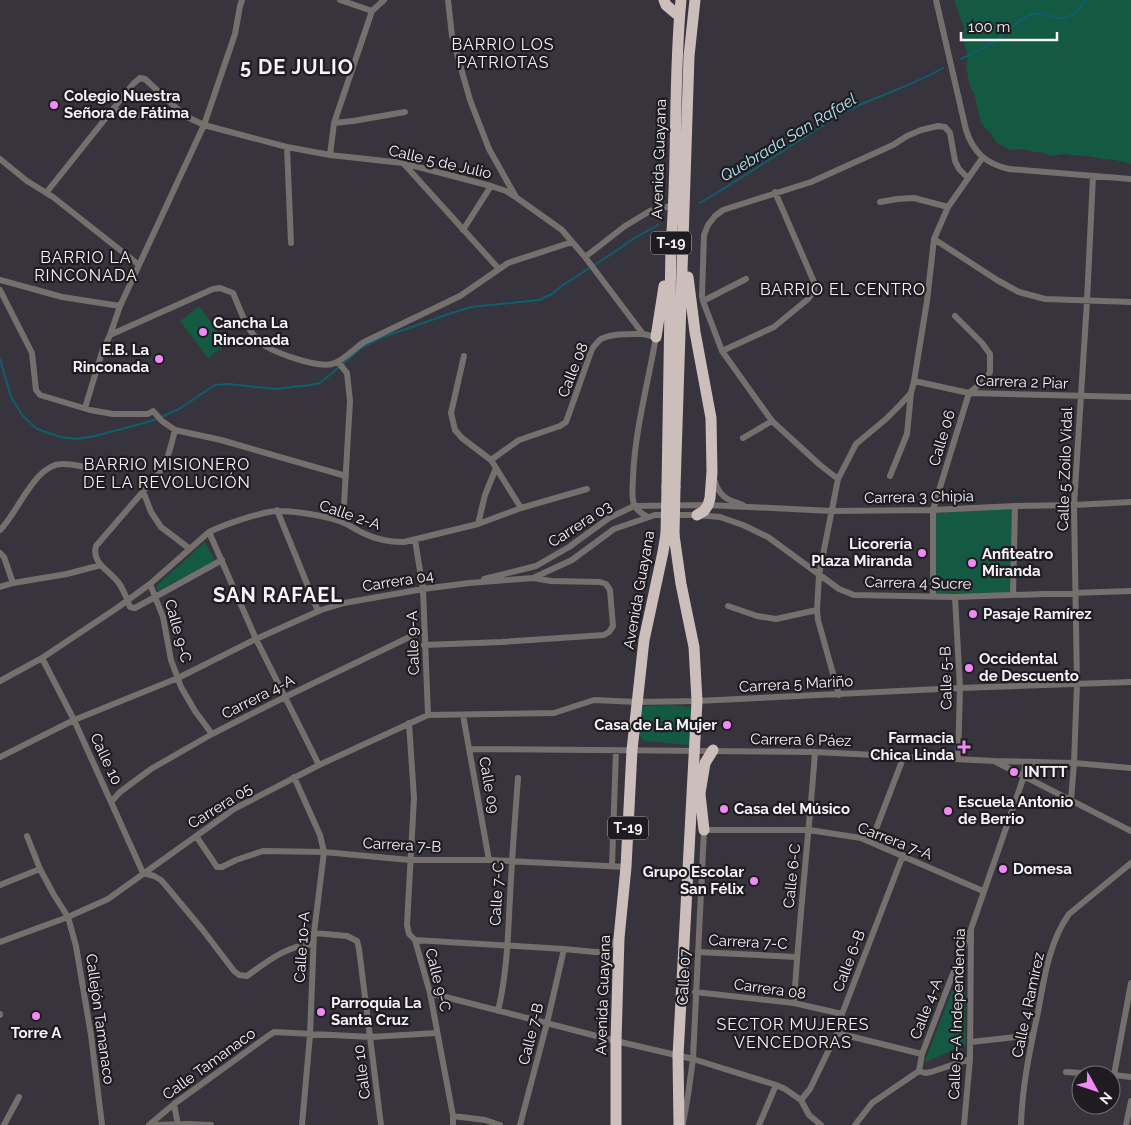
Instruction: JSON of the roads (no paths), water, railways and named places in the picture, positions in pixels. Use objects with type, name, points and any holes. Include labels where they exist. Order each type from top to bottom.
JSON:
[{"type":"highway","points":[[664,0],[671,10],[679,16]]},
{"type":"highway","name":"Avenida Guayana","points":[[679,1125],[678,1056],[697,701],[694,647],[670,534],[671,245],[681,0]]},
{"type":"highway","name":"Avenida Guayana","points":[[671,487],[684,244],[689,56],[695,0]]},
{"type":"highway","points":[[684,244],[695,332],[711,418],[712,472],[710,498],[708,506],[697,515]]},
{"type":"highway","points":[[656,337],[671,245]]},
{"type":"highway","name":"Avenida Guayana","points":[[616,1125],[619,938],[626,867],[632,750],[644,640],[664,552],[670,534]]},
{"type":"highway","points":[[691,814],[700,793],[705,763],[713,750]]},
{"type":"highway","points":[[694,771],[700,793],[704,830]]},
{"type":"street","points":[[340,0],[372,11]]},
{"type":"street","points":[[330,155],[334,123],[372,11],[384,0]]},
{"type":"street","points":[[448,0],[452,36],[470,100],[489,149],[517,198]]},
{"type":"street","points":[[936,0],[968,138],[983,157],[993,164],[1009,169],[1131,179]]},
{"type":"street","points":[[85,408],[102,352],[120,306],[204,125],[235,34],[241,3]]},
{"type":"street","name":"Calle 5 de Julio","points":[[114,109],[136,81],[140,78],[145,79],[185,116],[204,125],[287,147],[330,155],[403,163],[506,191],[562,230],[643,334]]},
{"type":"street","points":[[46,193],[114,109],[135,115],[185,116]]},
{"type":"street","points":[[334,123],[405,112]]},
{"type":"street","points":[[838,479],[772,421],[722,351],[703,301],[704,235],[708,225],[723,210],[811,182],[893,145],[907,136],[938,126],[945,127],[950,133],[955,161],[959,169],[968,178]]},
{"type":"street","points":[[287,147],[291,243]]},
{"type":"street","points":[[890,476],[907,434],[911,393],[927,300],[934,239],[948,207],[983,157]]},
{"type":"street","points":[[0,159],[61,203],[139,265]]},
{"type":"street","points":[[403,163],[499,269]]},
{"type":"street","name":"Calle 5 Zoilo Vidal","points":[[1071,800],[1076,684],[1074,505],[1093,176]]},
{"type":"street","points":[[463,230],[491,186]]},
{"type":"street","points":[[722,351],[774,327],[808,299],[814,291],[814,282],[776,192]]},
{"type":"street","points":[[880,202],[897,198],[914,198],[948,207]]},
{"type":"street","points":[[587,260],[625,226],[650,211],[674,205]]},
{"type":"street","points":[[934,239],[1019,292],[1045,299],[1131,302]]},
{"type":"street","points":[[110,335],[213,289],[220,288],[233,293],[248,326],[259,342],[278,352],[301,360],[327,365],[339,363],[364,342],[460,296],[508,263],[572,242]]},
{"type":"street","points":[[703,301],[746,279]]},
{"type":"street","points":[[0,280],[62,298],[120,306]]},
{"type":"street","points":[[0,290],[32,353],[36,390],[43,396],[90,410],[113,414],[148,414],[153,411],[162,422],[175,430],[221,440],[346,476]]},
{"type":"street","name":"Calle 06","points":[[933,597],[933,510],[969,393],[986,379],[990,372],[990,354],[982,343],[955,316]]},
{"type":"street","name":"Calle 08","points":[[491,460],[519,440],[560,426],[566,422],[592,348],[600,340],[623,334],[643,334]]},
{"type":"street","points":[[643,334],[656,337],[633,464],[632,495],[634,506],[648,517]]},
{"type":"street","points":[[464,356],[451,413],[452,423],[462,438],[491,460],[521,508]]},
{"type":"street","points":[[339,363],[346,373],[350,402],[343,522]]},
{"type":"street","name":"Carrera 2 Piar","points":[[914,382],[969,393],[1131,397]]},
{"type":"street","points":[[839,695],[816,610],[819,575],[838,479],[856,444],[886,419],[911,393]]},
{"type":"street","points":[[743,438],[772,421]]},
{"type":"street","points":[[175,430],[165,463],[144,491],[96,546],[94,552],[96,558],[120,584],[130,607],[135,608],[222,560]]},
{"type":"street","points":[[0,530],[7,524],[33,483],[46,470],[62,463],[86,467]]},
{"type":"street","points":[[478,524],[485,495],[496,468]]},
{"type":"street","points":[[712,472],[717,488],[722,496],[751,507]]},
{"type":"street","name":"Calle 2-A","points":[[0,681],[42,658],[128,600],[150,584],[209,532],[228,524],[277,510],[321,516],[343,522],[365,534],[392,542],[404,542],[478,524],[521,508],[587,489]]},
{"type":"street","points":[[144,491],[151,512],[161,527],[190,549]]},
{"type":"street","name":"Carrera 3 Chipia","points":[[708,506],[832,511],[933,510],[1131,502]]},
{"type":"street","name":"Carrera 03","points":[[469,583],[536,566],[569,547],[609,518],[634,506],[708,506]]},
{"type":"street","points":[[1013,595],[1015,506]]},
{"type":"street","points":[[277,510],[318,611]]},
{"type":"street","name":"Carrera 04","points":[[0,757],[74,720],[178,678],[256,639],[318,611],[344,603],[423,589],[533,578],[572,560],[614,529],[655,515],[697,515]]},
{"type":"street","name":"Carrera 4 Sucre","points":[[697,515],[720,517],[743,524],[768,537],[838,589],[854,595],[955,597],[1131,592]]},
{"type":"street","points":[[209,532],[256,639],[319,765]]},
{"type":"street","name":"Calle 9-A","points":[[415,540],[423,589],[428,715]]},
{"type":"street","points":[[0,553],[4,557],[13,583]]},
{"type":"street","points":[[0,587],[67,574],[101,565]]},
{"type":"street","points":[[424,645],[502,642],[604,634],[609,632],[613,626],[610,590],[606,584],[600,582],[551,581],[533,578]]},
{"type":"street","name":"Calle 9-C","points":[[150,584],[163,617],[171,660],[181,687],[212,734]]},
{"type":"street","name":"Calle 5-B","points":[[955,597],[960,688],[958,759]]},
{"type":"street","points":[[728,606],[757,616],[776,619],[816,610]]},
{"type":"street","name":"Carrera 4-A","points":[[112,801],[120,792],[151,769],[212,734],[424,630]]},
{"type":"street","name":"Calle 10","points":[[42,658],[74,720],[143,873]]},
{"type":"street","name":"Carrera 5 Mariño","points":[[463,715],[554,713],[594,700],[637,702],[697,701],[1131,682]]},
{"type":"street","name":"Carrera 05","points":[[0,942],[68,917],[108,899],[234,810],[294,777],[428,715],[463,715]]},
{"type":"street","name":"Calle 09","points":[[463,715],[489,860]]},
{"type":"street","name":"Calle 9-C","points":[[410,723],[414,798],[407,925],[408,934],[415,940],[430,992],[453,1116],[453,1125]]},
{"type":"street","name":"Carrera 6 Páez","points":[[470,749],[815,752],[1074,763],[1131,768]]},
{"type":"street","points":[[612,866],[616,750]]},
{"type":"street","name":"Calle 6-C","points":[[794,1003],[796,958],[815,752]]},
{"type":"street","points":[[871,842],[904,756]]},
{"type":"street","points":[[995,761],[1131,831]]},
{"type":"street","name":"Calle 5-A Independencia","points":[[964,1125],[971,1042],[971,929],[1024,776],[1025,762]]},
{"type":"street","name":"Calle 10-A","points":[[294,777],[320,835],[324,852],[313,944],[310,1035],[302,1125]]},
{"type":"street","name":"Calle 7-C","points":[[498,1011],[502,994],[507,946],[518,778]]},
{"type":"street","name":"Carrera 7-A","points":[[704,830],[809,830],[861,838],[984,890]]},
{"type":"street","name":"Calle 07","points":[[683,1125],[693,1058],[704,830]]},
{"type":"street","name":"Callejón Tamanaco","points":[[27,836],[40,869],[68,917],[76,946],[91,1035],[102,1125]]},
{"type":"street","name":"Carrera 7-B","points":[[196,836],[217,867],[222,867],[263,851],[324,852],[410,860],[489,860],[626,867]]},
{"type":"street","name":"Calle 6-B","points":[[800,1100],[810,1089],[837,1033],[842,1014],[903,855]]},
{"type":"street","name":"Calle 4 Ramírez","points":[[1021,1125],[1021,1104],[1049,957],[1064,922],[1070,914],[1131,863]]},
{"type":"street","points":[[0,884],[40,869]]},
{"type":"street","points":[[143,873],[161,880],[239,975],[247,976],[286,950],[313,944]]},
{"type":"street","name":"Calle 4-A","points":[[919,1071],[922,1054],[971,929]]},
{"type":"street","name":"Calle 10","points":[[314,933],[347,936],[357,941],[381,1125]]},
{"type":"street","points":[[415,940],[602,952],[619,938]]},
{"type":"street","name":"Calle 7-B","points":[[520,1125],[564,949]]},
{"type":"street","name":"Carrera 7-C","points":[[698,952],[796,958]]},
{"type":"street","points":[[1116,1065],[1131,983]]},
{"type":"street","points":[[430,992],[616,1041],[693,1058],[776,1085],[800,1100],[809,1114],[821,1125]]},
{"type":"street","name":"Carrera 08","points":[[695,992],[794,1003],[842,1014]]},
{"type":"street","name":"Calle Tamanaco","points":[[151,1125],[174,1104],[274,1032],[371,1037],[437,1032]]},
{"type":"street","points":[[837,1033],[922,1054]]},
{"type":"street","points":[[971,1042],[1033,1035]]},
{"type":"street","points":[[855,1125],[872,1103],[919,1071],[931,1072],[970,1059]]},
{"type":"street","points":[[1066,1072],[1071,1072]]},
{"type":"street","points":[[759,1125],[776,1085]]},
{"type":"street","points":[[3,1121],[19,1097]]},
{"type":"street","points":[[1126,1125],[1131,1102]]},
{"type":"street","points":[[174,1104],[177,1124]]},
{"type":"street","points":[[453,1116],[485,1120],[500,1125]]},
{"type":"street","points":[[151,1125],[211,1125]]},
{"type":"waterway","name":"Quebrada San Rafael","points":[[961,59],[992,43],[1017,22],[1028,16],[1039,13],[1063,18],[1076,12],[1086,0]]},
{"type":"waterway","name":"Quebrada San Rafael","points":[[700,203],[840,114],[918,81],[943,68]]},
{"type":"waterway","name":"Quebrada San Rafael","points":[[343,364],[361,348],[383,337],[446,315],[471,307],[539,300],[552,294],[633,239],[658,225]]},
{"type":"waterway","name":"Quebrada San Rafael","points":[[0,359],[11,397],[23,416],[37,429],[61,437],[77,439],[157,419]]},
{"type":"waterway","name":"Quebrada San Rafael","points":[[161,417],[179,409],[215,385],[228,384],[276,389],[310,385],[320,383],[339,367]]},
{"type":"place","name":"Colegio Nuestra Señora de Fátima","points":[[54,105]]},
{"type":"place","name":"Cancha La Rinconada","points":[[203,332]]},
{"type":"place","name":"E.B. La Rinconada","points":[[159,359]]},
{"type":"place","name":"Licorería Plaza Miranda","points":[[922,553]]},
{"type":"place","name":"Anfiteatro Miranda","points":[[972,563]]},
{"type":"place","name":"Pasaje Ramírez","points":[[973,614]]},
{"type":"place","name":"Occidental de Descuento","points":[[969,668]]},
{"type":"place","name":"Casa de La Mujer","points":[[727,725]]},
{"type":"place","name":"Farmacia Chica Linda","points":[[964,747]]},
{"type":"place","name":"INTTT","points":[[1014,772]]},
{"type":"place","name":"Casa del Músico","points":[[724,809]]},
{"type":"place","name":"Escuela Antonio de Berrio","points":[[948,811]]},
{"type":"place","name":"Domesa","points":[[1003,869]]},
{"type":"place","name":"Grupo Escolar San Félix","points":[[754,881]]},
{"type":"place","name":"Parroquia La Santa Cruz","points":[[321,1012]]},
{"type":"place","name":"Torre A","points":[[36,1016]]},
{"type":"district","name":"BARRIO LOS PATRIOTAS","points":[[503,53]]},
{"type":"district","name":"5 DE JULIO","points":[[297,67]]},
{"type":"district","name":"BARRIO LA RINCONADA","points":[[86,266]]},
{"type":"district","name":"BARRIO EL CENTRO","points":[[843,289]]},
{"type":"district","name":"BARRIO MISIONERO DE LA REVOLUCIÓN","points":[[167,473]]},
{"type":"district","name":"SAN RAFAEL","points":[[278,595]]},
{"type":"district","name":"SECTOR MUJERES VENCEDORAS","points":[[793,1033]]}]
